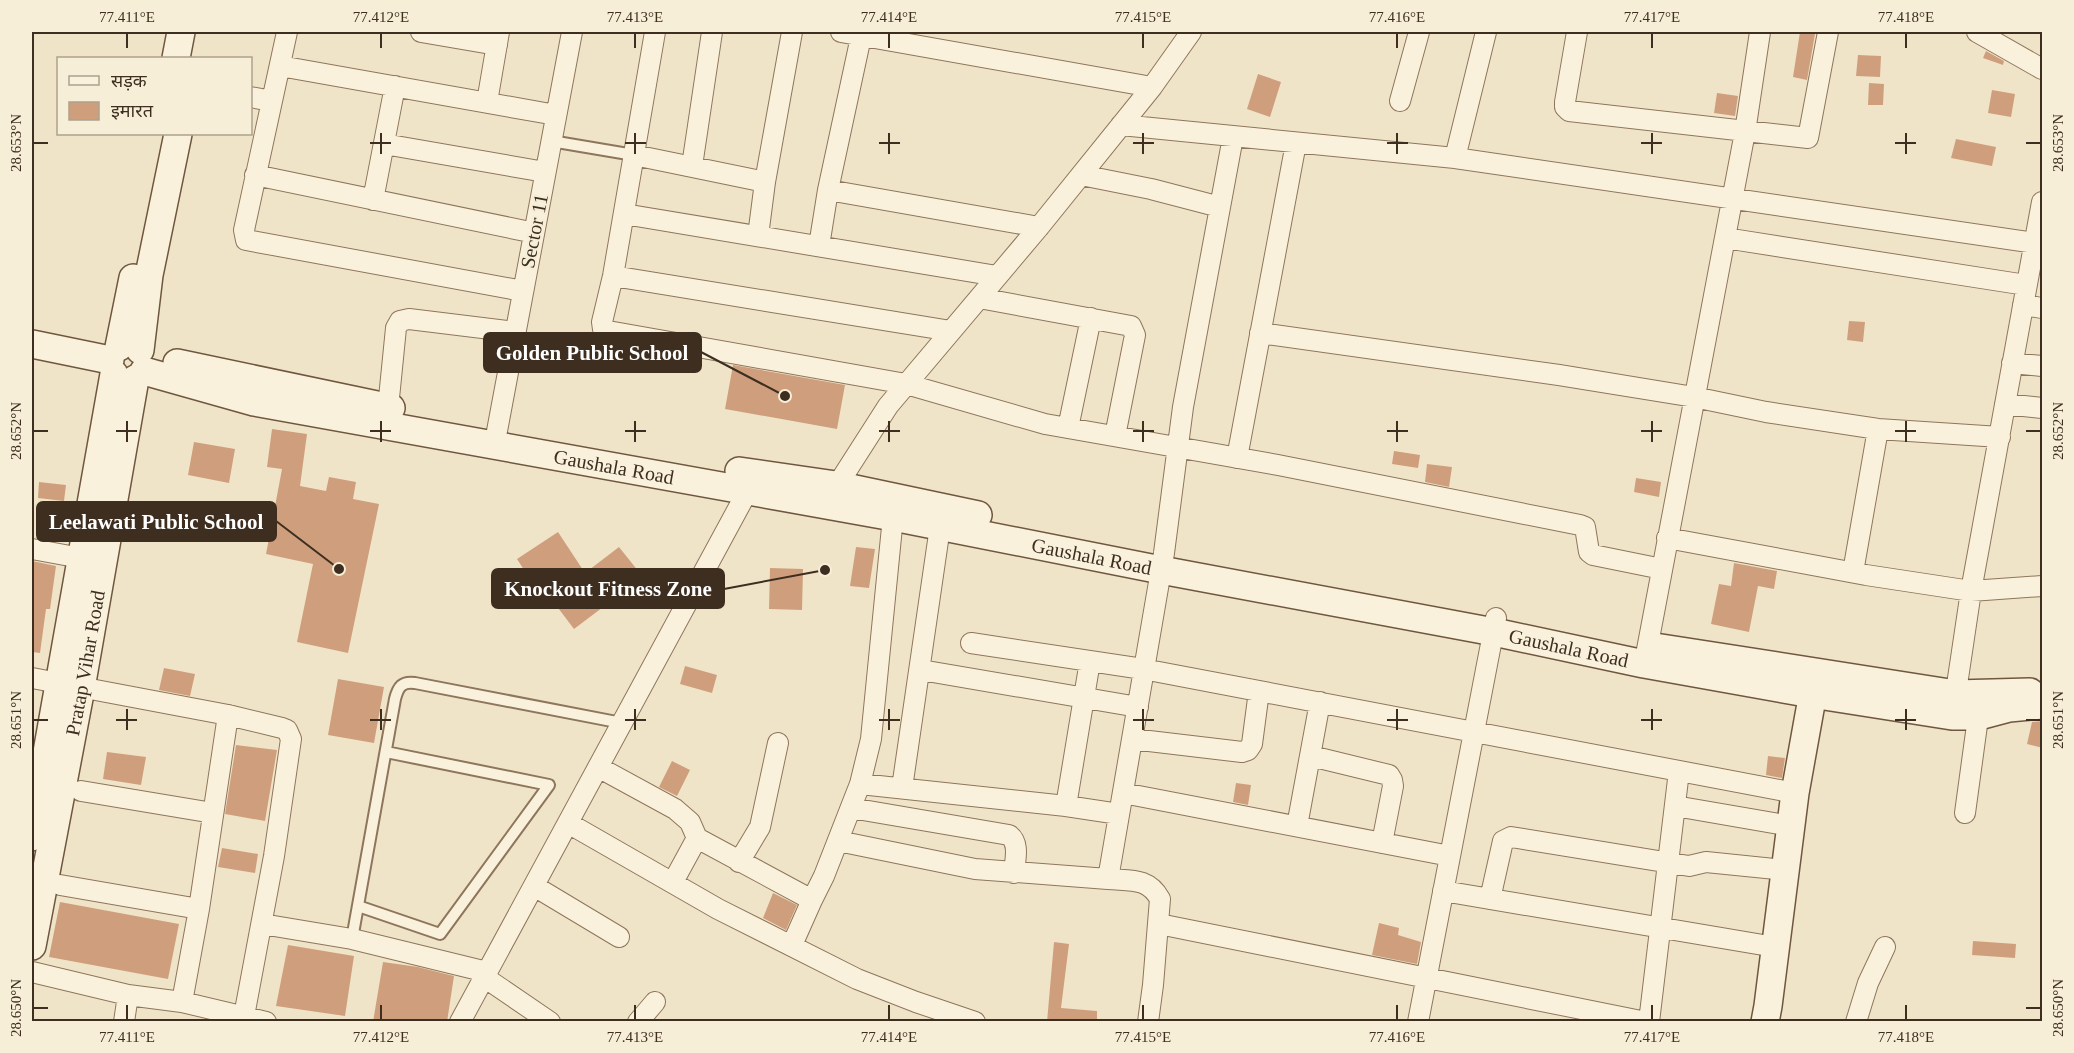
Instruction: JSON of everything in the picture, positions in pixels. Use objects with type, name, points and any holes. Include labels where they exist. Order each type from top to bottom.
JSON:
[{"type":"street","points":[[176,57],[181,32]]},
{"type":"street","points":[[192,57],[198,32]]},
{"type":"street","points":[[287,32],[244,230],[244,236],[249,242],[523,291]]},
{"type":"street","points":[[421,32],[498,38],[487,102]]},
{"type":"street","name":"Sector 11","points":[[497,431],[532,232],[572,32]]},
{"type":"street","points":[[656,32],[613,276],[602,322],[603,329],[906,384],[1045,424],[1237,458],[1580,525],[1585,527],[1589,552],[1593,555],[1662,569]]},
{"type":"street","points":[[692,166],[712,32]]},
{"type":"street","points":[[758,236],[765,182],[792,32]]},
{"type":"street","points":[[841,32],[862,33],[1152,87]]},
{"type":"street","points":[[831,495],[888,406],[1039,227],[1152,87],[1186,32]]},
{"type":"street","points":[[1400,101],[1419,32]]},
{"type":"street","points":[[1455,158],[1486,32]]},
{"type":"street","points":[[1577,32],[1565,102],[1565,107],[1569,111],[1808,138],[1828,32]]},
{"type":"street","points":[[1646,655],[1745,132],[1760,32]]},
{"type":"street","points":[[1977,32],[2043,69]]},
{"type":"street","points":[[819,246],[828,190],[862,33]]},
{"type":"street","points":[[280,66],[556,115]]},
{"type":"street","points":[[373,200],[395,86]]},
{"type":"street","points":[[252,97],[272,101]]},
{"type":"street","points":[[1121,125],[1455,158],[2038,244]]},
{"type":"street","name":"Pratap Vihar Road","points":[[32,946],[70,686],[129,362],[161,135]]},
{"type":"street","name":"Pratap Vihar Road","points":[[32,837],[34,806],[70,686],[81,558],[149,275],[178,135]]},
{"type":"street","points":[[1108,879],[1162,562],[1177,447],[1233,137]]},
{"type":"street","points":[[1237,458],[1296,143]]},
{"type":"street","points":[[384,144],[545,172]]},
{"type":"street","points":[[634,155],[765,182]]},
{"type":"street","points":[[255,175],[532,232]]},
{"type":"street","points":[[1081,175],[1151,189],[1220,207]]},
{"type":"street","points":[[828,190],[1039,227]]},
{"type":"street","points":[[1965,813],[1971,591],[2026,285],[2038,244],[2043,202]]},
{"type":"street","points":[[624,214],[997,276]]},
{"type":"street","points":[[1725,238],[2026,285]]},
{"type":"street","points":[[613,276],[951,331]]},
{"type":"street","points":[[979,298],[1131,326],[1135,335],[1115,436]]},
{"type":"street","points":[[2023,305],[2043,308]]},
{"type":"street","points":[[388,408],[396,328],[400,321],[409,318],[515,332]]},
{"type":"street","points":[[1068,428],[1091,318]]},
{"type":"street","points":[[1260,333],[1694,397],[1766,412],[1878,429],[2000,438]]},
{"type":"street","points":[[32,344],[129,362]]},
{"type":"street","name":"Gaushala Road","points":[[129,362],[184,365],[752,482]]},
{"type":"street","name":"Gaushala Road","points":[[129,362],[254,402],[831,495],[1162,562],[1646,655],[1814,683],[1967,705],[2009,708],[2043,705]]},
{"type":"street","points":[[2012,363],[2043,366]]},
{"type":"street","points":[[2005,404],[2043,408]]},
{"type":"street","points":[[1853,572],[1878,429]]},
{"type":"street","points":[[460,1022],[752,482]]},
{"type":"street","name":"Gaushala Road","points":[[831,495],[893,517],[1162,562]]},
{"type":"street","points":[[792,945],[851,808],[860,784],[871,740],[893,517]]},
{"type":"street","points":[[902,788],[921,670],[940,526]]},
{"type":"street","points":[[1667,538],[1971,591],[2042,586]]},
{"type":"street","points":[[32,549],[81,558]]},
{"type":"street","points":[[1418,1022],[1495,625]]},
{"type":"street","points":[[972,643],[1143,669],[1795,793]]},
{"type":"street","points":[[1065,806],[1090,661]]},
{"type":"street","points":[[921,670],[1138,707]]},
{"type":"street","points":[[32,678],[228,715],[287,730],[291,740],[274,856],[244,1016]]},
{"type":"street","points":[[1765,1022],[1795,793],[1814,683]]},
{"type":"street","points":[[1132,739],[1242,752],[1248,750],[1252,744],[1259,691]]},
{"type":"street","name":"Gaushala Road","points":[[1967,705],[2043,691]]},
{"type":"street","points":[[1297,826],[1320,702]]},
{"type":"street","points":[[182,1002],[199,909],[228,715]]},
{"type":"street","points":[[740,862],[760,827],[778,743]]},
{"type":"street","points":[[1311,756],[1389,775],[1393,786],[1382,843]]},
{"type":"street","points":[[598,767],[675,809],[690,822],[696,838],[812,900]]},
{"type":"street","points":[[1159,924],[1648,1022],[1679,771]]},
{"type":"street","points":[[860,784],[1119,814]]},
{"type":"street","points":[[81,791],[213,813]]},
{"type":"street","points":[[1124,793],[1450,856]]},
{"type":"street","points":[[1675,806],[1791,826]]},
{"type":"street","points":[[851,808],[1009,835],[1014,839],[1016,845],[1014,873]]},
{"type":"street","points":[[568,823],[718,909],[857,979],[975,1022]]},
{"type":"street","points":[[1490,899],[1503,841],[1506,837],[1689,866],[1706,862],[1785,870]]},
{"type":"street","points":[[673,882],[696,838]]},
{"type":"street","points":[[838,841],[975,869],[1143,882],[1154,889],[1160,899],[1148,1022]]},
{"type":"street","points":[[60,885],[199,909]]},
{"type":"street","points":[[534,886],[619,937]]},
{"type":"street","points":[[1443,891],[1775,946]]},
{"type":"street","points":[[262,924],[352,939],[486,974],[550,1022]]},
{"type":"street","points":[[1856,1022],[1868,983],[1885,947]]},
{"type":"street","points":[[32,972],[128,995],[182,1002],[266,1022]]},
{"type":"street","points":[[123,1022],[128,995]]},
{"type":"street","points":[[638,1022],[655,1002]]},
{"type":"lane","points":[[551,141],[634,155]]},
{"type":"lane","points":[[352,939],[397,692],[405,682],[622,723]]},
{"type":"lane","points":[[358,906],[440,934],[549,785],[386,752]]},
{"type":"building","points":[[1800,32],[1815,34],[1807,80],[1793,77]]},
{"type":"building","points":[[1986,51],[2004,61],[2003,65],[1983,58]]},
{"type":"building","points":[[1858,55],[1881,56],[1880,77],[1856,76]]},
{"type":"building","points":[[1258,74],[1281,82],[1270,117],[1247,109]]},
{"type":"building","points":[[1869,83],[1884,84],[1883,105],[1868,105]]},
{"type":"building","points":[[1992,90],[2015,94],[2011,117],[1988,113]]},
{"type":"building","points":[[1717,93],[1738,96],[1735,116],[1714,113]]},
{"type":"building","points":[[1956,139],[1996,147],[1992,166],[1951,158]]},
{"type":"building","points":[[1849,321],[1865,322],[1863,342],[1847,340]]},
{"type":"building","points":[[733,365],[845,385],[837,429],[725,409]]},
{"type":"building","points":[[272,429],[307,434],[300,486],[326,491],[329,477],[356,482],[353,499],[379,504],[348,653],[297,642],[313,564],[266,554],[282,469],[267,467]]},
{"type":"building","points":[[194,442],[235,449],[229,483],[188,475]]},
{"type":"building","points":[[1394,451],[1420,455],[1418,468],[1392,464]]},
{"type":"building","points":[[1427,464],[1452,467],[1449,487],[1425,482]]},
{"type":"building","points":[[1636,478],[1661,482],[1659,497],[1634,492]]},
{"type":"building","points":[[39,482],[66,485],[64,501],[38,498]]},
{"type":"building","points":[[558,532],[585,573],[619,547],[643,577],[574,629],[540,584],[535,587],[517,559]]},
{"type":"building","points":[[856,547],[875,549],[869,588],[850,586]]},
{"type":"building","points":[[32,561],[56,566],[50,609],[46,609],[40,653],[32,652]]},
{"type":"building","points":[[1734,563],[1777,571],[1774,589],[1758,586],[1749,632],[1711,624],[1719,584],[1731,586]]},
{"type":"building","points":[[770,568],[803,569],[802,610],[769,609]]},
{"type":"building","points":[[685,666],[717,675],[712,693],[680,684]]},
{"type":"building","points":[[164,668],[195,674],[190,696],[159,690]]},
{"type":"building","points":[[338,679],[384,687],[374,743],[328,735]]},
{"type":"building","points":[[2043,721],[2043,748],[2027,744],[2032,722]]},
{"type":"building","points":[[236,745],[277,750],[265,821],[225,814]]},
{"type":"building","points":[[107,752],[146,757],[141,785],[103,779]]},
{"type":"building","points":[[1768,756],[1785,758],[1782,778],[1766,775]]},
{"type":"building","points":[[672,761],[690,770],[677,796],[659,787]]},
{"type":"building","points":[[1236,783],[1251,785],[1248,805],[1233,802]]},
{"type":"building","points":[[222,848],[258,854],[255,873],[218,867]]},
{"type":"building","points":[[773,893],[797,905],[786,930],[763,918]]},
{"type":"building","points":[[60,902],[179,924],[168,979],[49,957]]},
{"type":"building","points":[[1379,923],[1399,928],[1398,935],[1421,942],[1417,964],[1372,955]]},
{"type":"building","points":[[1973,941],[2016,944],[2015,958],[1972,955]]},
{"type":"building","points":[[1054,942],[1069,944],[1061,1008],[1097,1011],[1097,1022],[1047,1022]]},
{"type":"building","points":[[288,945],[354,956],[345,1016],[276,1006]]},
{"type":"building","points":[[383,962],[418,967],[454,976],[447,1022],[373,1022]]},
{"type":"place","name":"Golden Public School","points":[[785,396]]},
{"type":"place","name":"Leelawati Public School","points":[[339,569]]},
{"type":"place","name":"Knockout Fitness Zone","points":[[825,570]]}]
